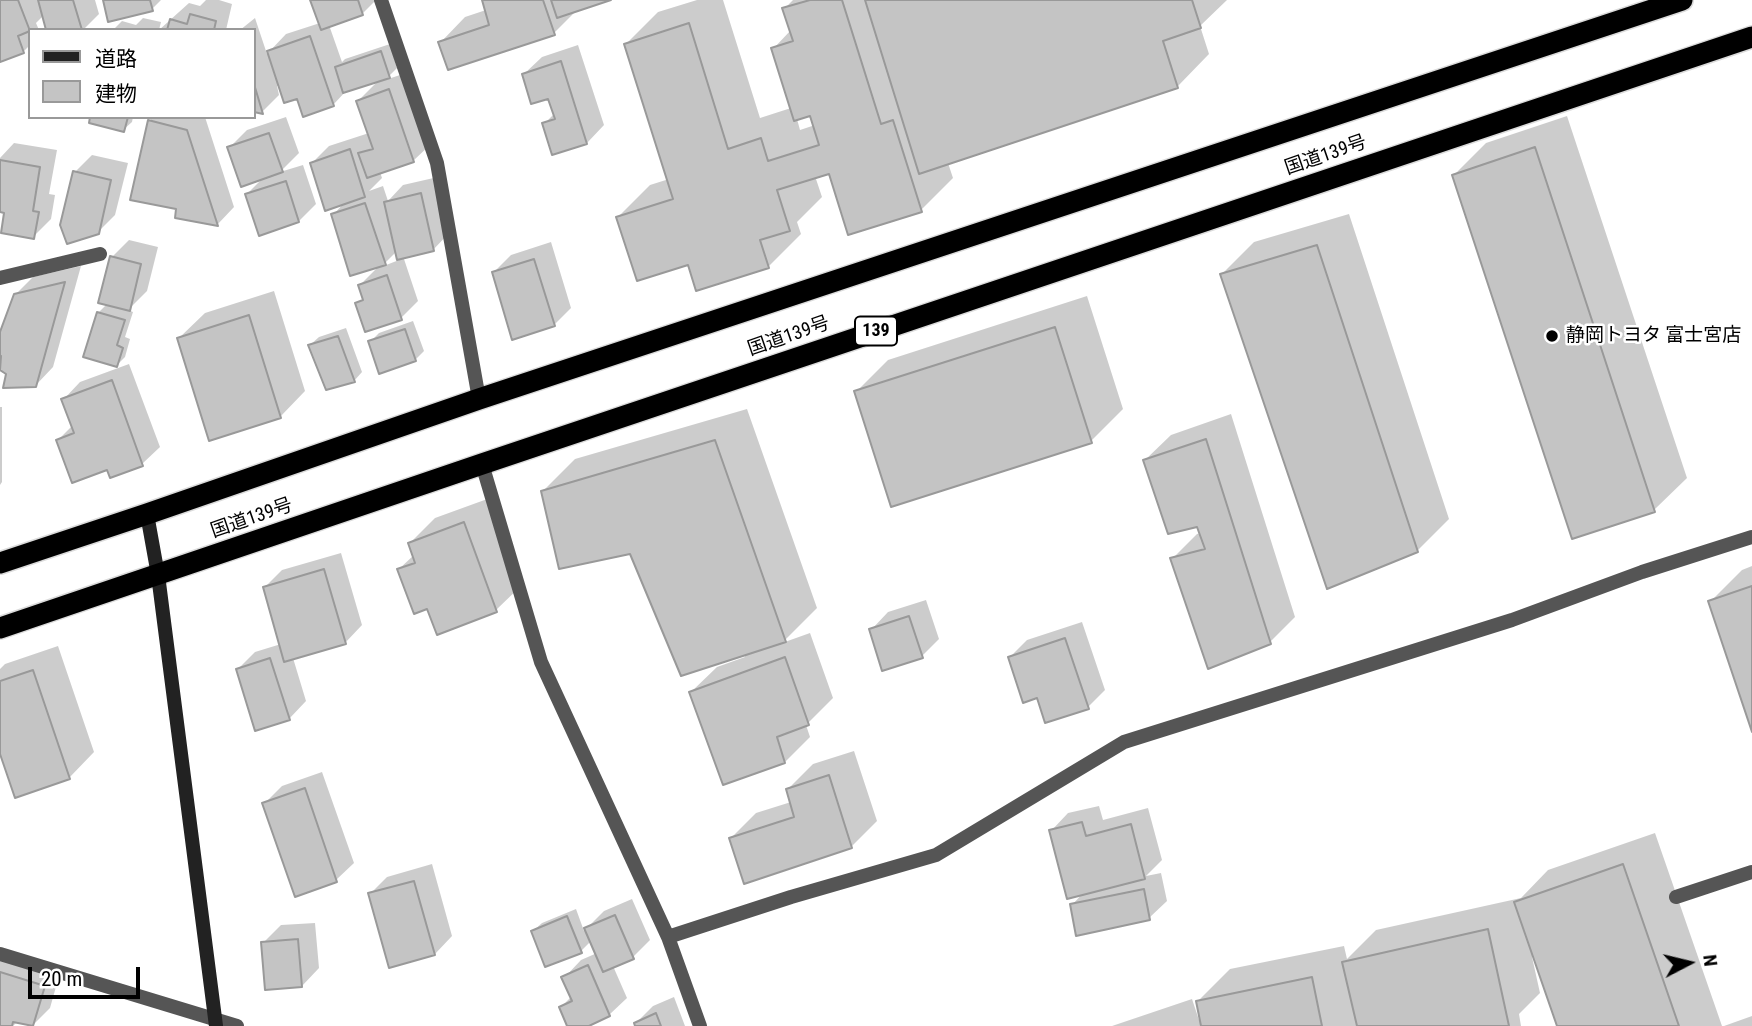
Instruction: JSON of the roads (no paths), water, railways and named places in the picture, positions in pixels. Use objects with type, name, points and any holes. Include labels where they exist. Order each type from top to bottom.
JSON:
[{"type":"highway","name":"国道139号","points":[[0,563],[479,399],[1682,0]]},
{"type":"highway","name":"国道139号","points":[[0,628],[1752,37]]},
{"type":"street","points":[[381,0],[437,163],[479,399]]},
{"type":"street","points":[[0,278],[100,254]]},
{"type":"street","points":[[482,464],[541,662],[668,937],[700,1026]]},
{"type":"street","points":[[147,514],[158,575],[215,1023]]},
{"type":"street","points":[[668,937],[791,897],[936,855],[1124,742],[1512,620],[1642,572],[1752,537]]},
{"type":"street","points":[[1676,897],[1752,872]]},
{"type":"street","points":[[0,954],[215,1023],[237,1026]]},
{"type":"place","name":"静岡トヨタ 富士宮店","points":[[1552,336]]}]
